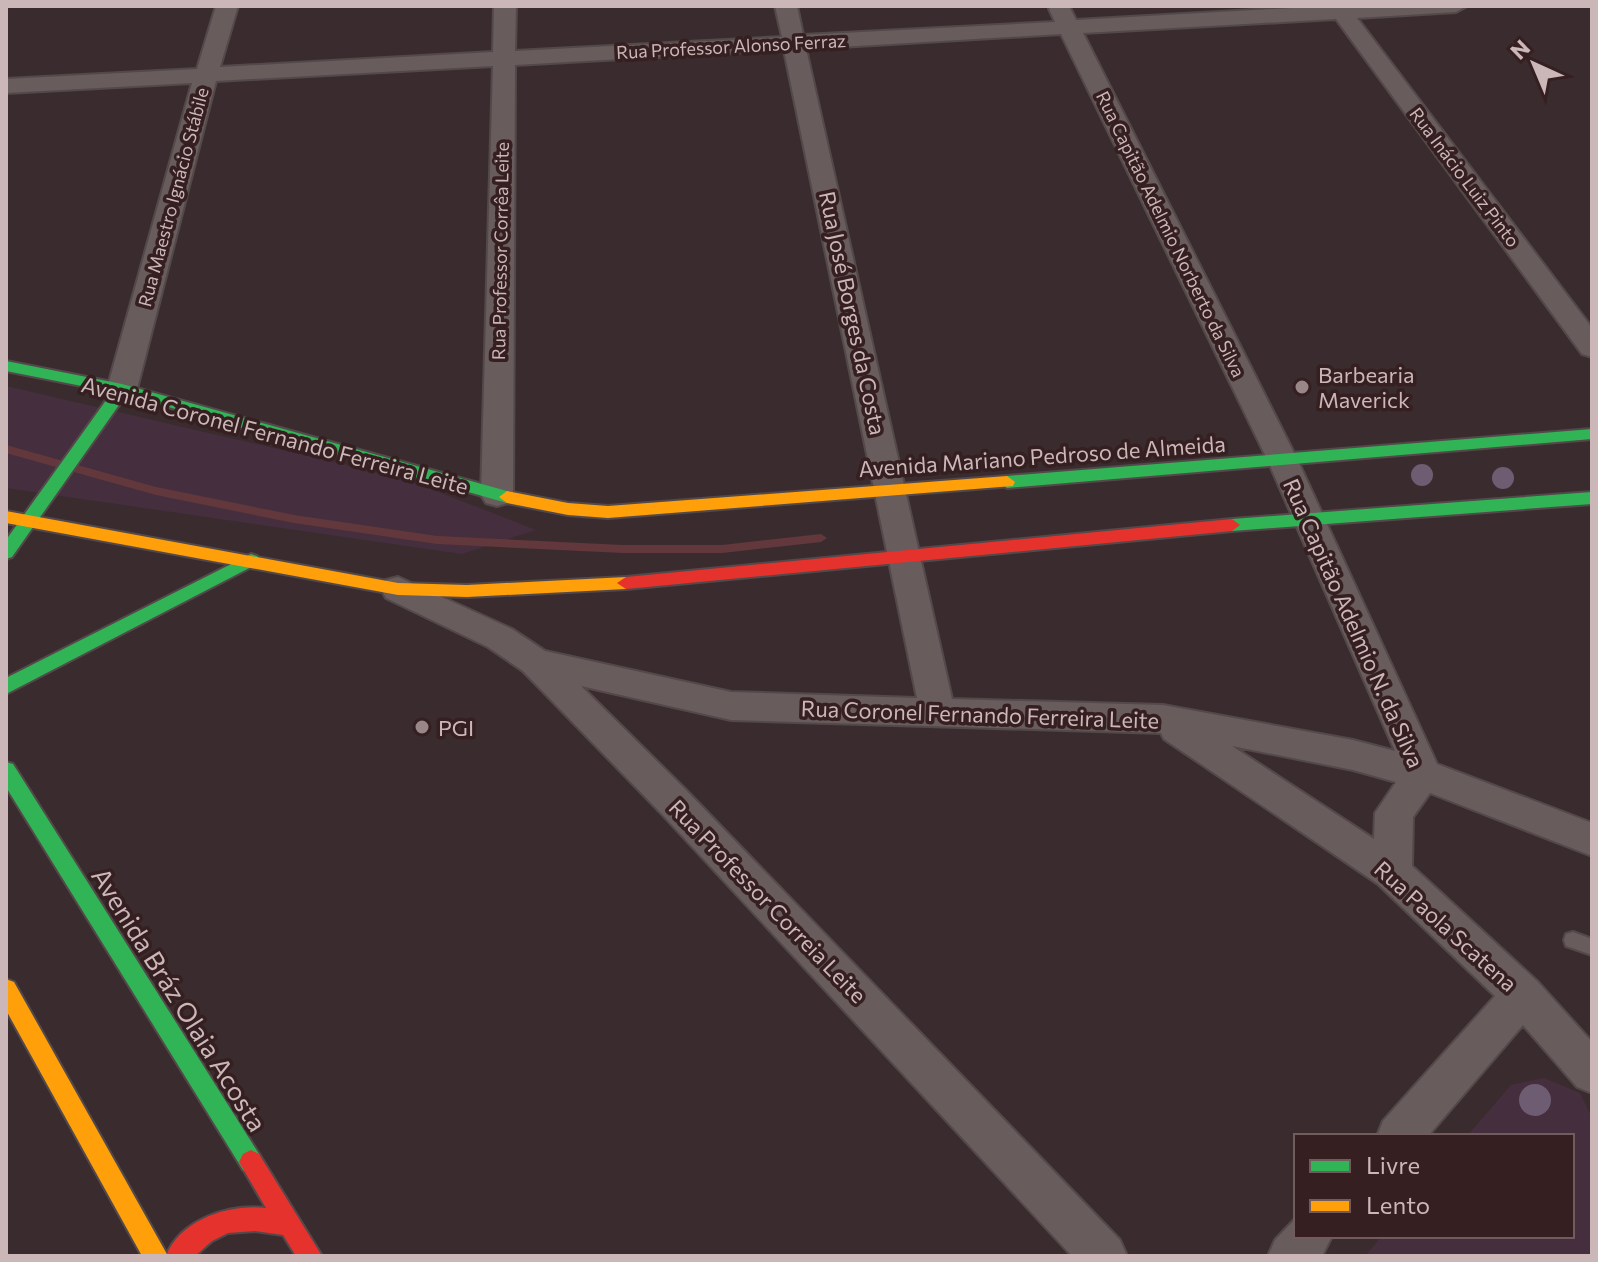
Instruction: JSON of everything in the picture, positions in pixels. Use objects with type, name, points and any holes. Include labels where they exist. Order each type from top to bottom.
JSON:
[{"type":"street","name":"Rua Maestro Ignácio Stábile","points":[[122,389],[227,6]]},
{"type":"street","name":"Rua Professor Corrêa Leite","points":[[497,495],[505,6]]},
{"type":"street","name":"Rua José Borges da Costa","points":[[786,6],[933,684],[936,714]]},
{"type":"street","name":"Rua Professor Alonso Ferraz","points":[[6,86],[794,43],[1064,16],[1456,6]]},
{"type":"street","name":"Rua Inácio Luiz Pinto","points":[[1339,9],[1592,348]]},
{"type":"street","name":"Rua Capitão Adelmio Norberto da Silva","points":[[1064,16],[1283,461]]},
{"type":"street","name":"Avenida Coronel Fernando Ferreira Leite","points":[[6,366],[122,389],[497,495]]},
{"type":"street","points":[[6,553],[122,389]]},
{"type":"street","name":"Avenida Mariano Pedroso de Almeida","points":[[497,495],[568,509],[608,512],[1283,461],[1592,434]]},
{"type":"street","name":"Rua Capitão Adelmio N. da Silva","points":[[1283,461],[1423,774],[1394,813],[1392,872]]},
{"type":"street","points":[[6,517],[398,589],[467,591],[634,583],[1308,518],[1592,498]]},
{"type":"street","points":[[6,687],[251,560]]},
{"type":"street","name":"Rua Professor Correia Leite","points":[[398,589],[500,638],[535,662],[672,800],[1104,1256]]},
{"type":"street","name":"Rua Coronel Fernando Ferreira Leite","points":[[535,662],[731,706],[1163,719],[1353,755],[1423,774]]},
{"type":"street","name":"Rua Paola Scatena","points":[[1163,719],[1392,872],[1523,995],[1592,1073]]},
{"type":"street","name":"Avenida Bráz Olaia Acosta","points":[[6,770],[310,1256]]},
{"type":"street","points":[[1423,774],[1592,840]]},
{"type":"street","points":[[6,989],[156,1256]]},
{"type":"street","points":[[1401,1134],[1523,995]]},
{"type":"street","points":[[178,1256],[207,1227],[230,1216],[254,1215],[289,1224]]},
{"type":"street","points":[[1291,1256],[1307,1238]]},
{"type":"lane","points":[[1573,940],[1592,947]]},
{"type":"shaded area","points":[[6,386],[403,478],[536,530],[462,554],[6,488]]},
{"type":"shaded area","points":[[1544,1078],[1580,1093],[1592,1118],[1592,1256],[1365,1256],[1380,1238],[1574,1238],[1574,1134],[1469,1134],[1511,1085]]},
{"type":"waterway","points":[[6,449],[156,491],[294,519],[437,540],[623,549],[722,549],[821,538]]},
{"type":"traffic: fast","points":[[6,366],[122,389],[507,497]]},
{"type":"traffic: fast","points":[[6,553],[122,389]]},
{"type":"traffic: fast","points":[[1007,482],[1592,434]]},
{"type":"traffic: fast","points":[[1232,525],[1592,498]]},
{"type":"traffic: fast","points":[[6,687],[251,560]]},
{"type":"traffic: fast","points":[[6,770],[251,1162]]},
{"type":"traffic: slow","points":[[507,497],[568,509],[608,512],[1007,482]]},
{"type":"traffic: slow","points":[[6,517],[398,589],[467,591],[626,583]]},
{"type":"traffic: slow","points":[[6,989],[156,1256]]},
{"type":"traffic: jam","points":[[626,583],[1232,525]]},
{"type":"traffic: jam","points":[[251,1162],[310,1256]]},
{"type":"traffic: jam","points":[[178,1256],[203,1233],[228,1221],[255,1219],[289,1224]]},
{"type":"place","name":"Barbearia Maverick","points":[[1302,387]]},
{"type":"place","name":"PGI","points":[[422,727]]}]
